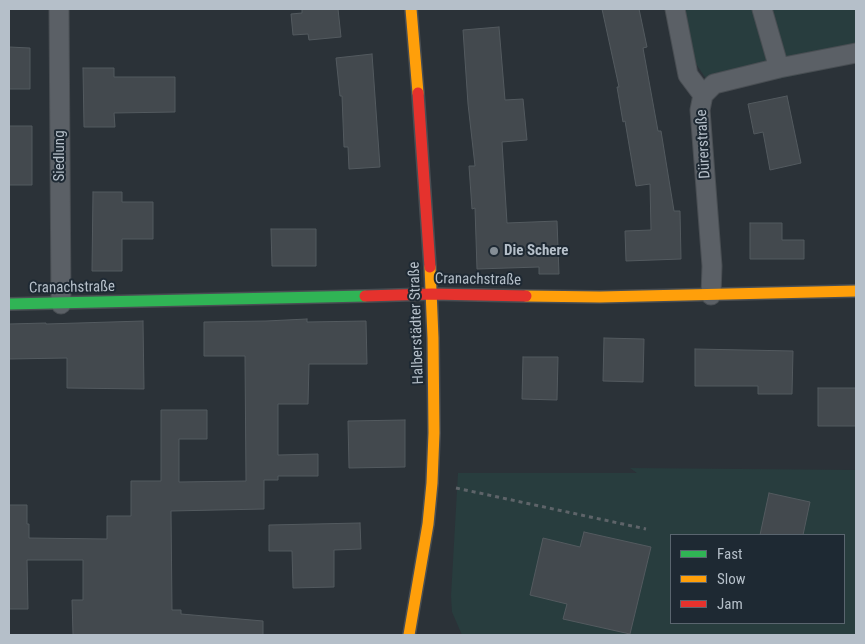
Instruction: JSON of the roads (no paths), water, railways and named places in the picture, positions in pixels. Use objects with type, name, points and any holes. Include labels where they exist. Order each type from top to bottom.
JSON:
[{"type":"street","name":"Siedlung","points":[[59,9],[61,304]]},
{"type":"street","name":"Halberstädter Straße","points":[[409,635],[428,524],[434,433],[432,294],[411,9]]},
{"type":"street","points":[[675,9],[688,74],[703,95]]},
{"type":"street","points":[[762,9],[779,68]]},
{"type":"street","name":"Dürerstraße","points":[[711,295],[712,266],[700,110],[703,95],[714,84],[779,68],[856,53]]},
{"type":"street","name":"Cranachstraße","points":[[9,304],[432,294],[600,297],[856,291]]},
{"type":"place","name":"Die Schere","points":[[494,251]]}]
